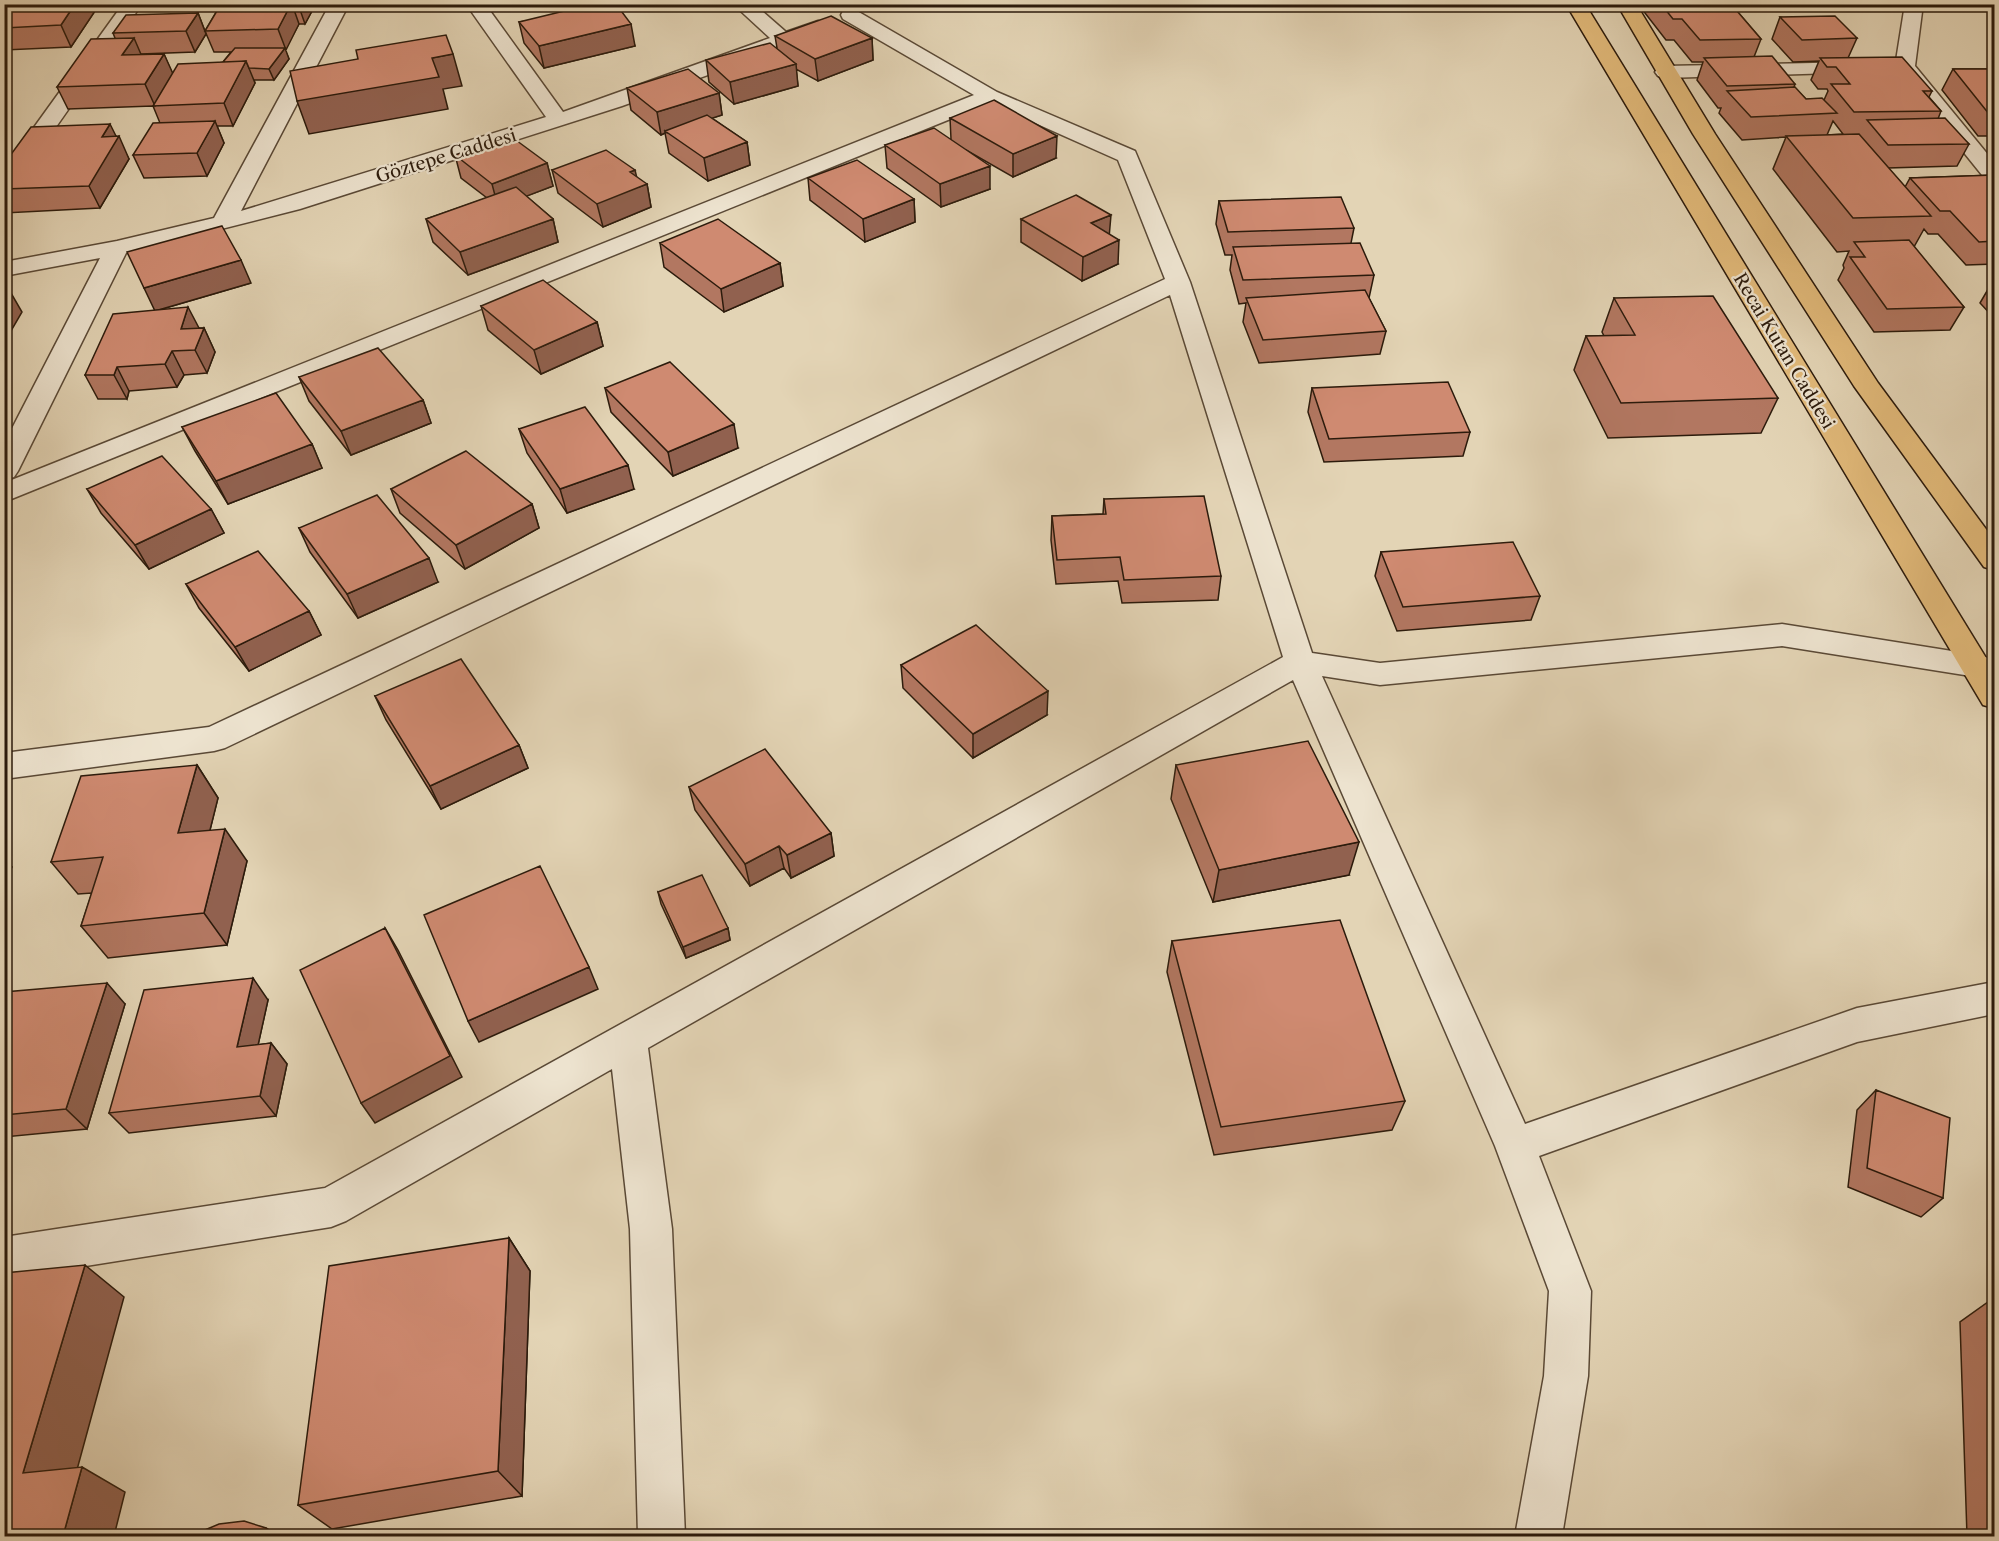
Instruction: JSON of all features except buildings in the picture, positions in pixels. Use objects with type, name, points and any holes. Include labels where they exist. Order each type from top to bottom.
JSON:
[{"type":"main road","name":"Recai Kutan Caddesi","points":[[1575,4],[1778,344],[1995,697]]},
{"type":"main road","points":[[1626,4],[1665,72],[1867,386],[1995,560]]},
{"type":"street","points":[[4,185],[133,4]]},
{"type":"street","points":[[224,223],[340,4]]},
{"type":"street","points":[[475,4],[559,120]]},
{"type":"street","points":[[742,4],[784,41]]},
{"type":"street","points":[[1905,67],[1914,4]]},
{"type":"street","points":[[863,10],[990,96],[1127,156],[1178,282],[1299,662],[1515,1146],[1570,1291],[1566,1376],[1539,1536]]},
{"type":"street","name":"Göztepe Caddesi","points":[[4,268],[117,248],[224,223],[303,201],[559,120],[784,41],[863,10]]},
{"type":"street","points":[[1665,72],[1905,67],[1986,155],[1995,175]]},
{"type":"street","points":[[4,493],[610,247],[990,96]]},
{"type":"street","points":[[4,471],[117,248]]},
{"type":"street","points":[[4,766],[214,739],[1178,282]]},
{"type":"street","points":[[4,1258],[331,1206],[1299,662],[1380,674],[1782,635],[1977,666]]},
{"type":"street","points":[[1515,1146],[1857,1024],[1995,998]]},
{"type":"street","points":[[628,1039],[651,1229],[662,1536]]}]
